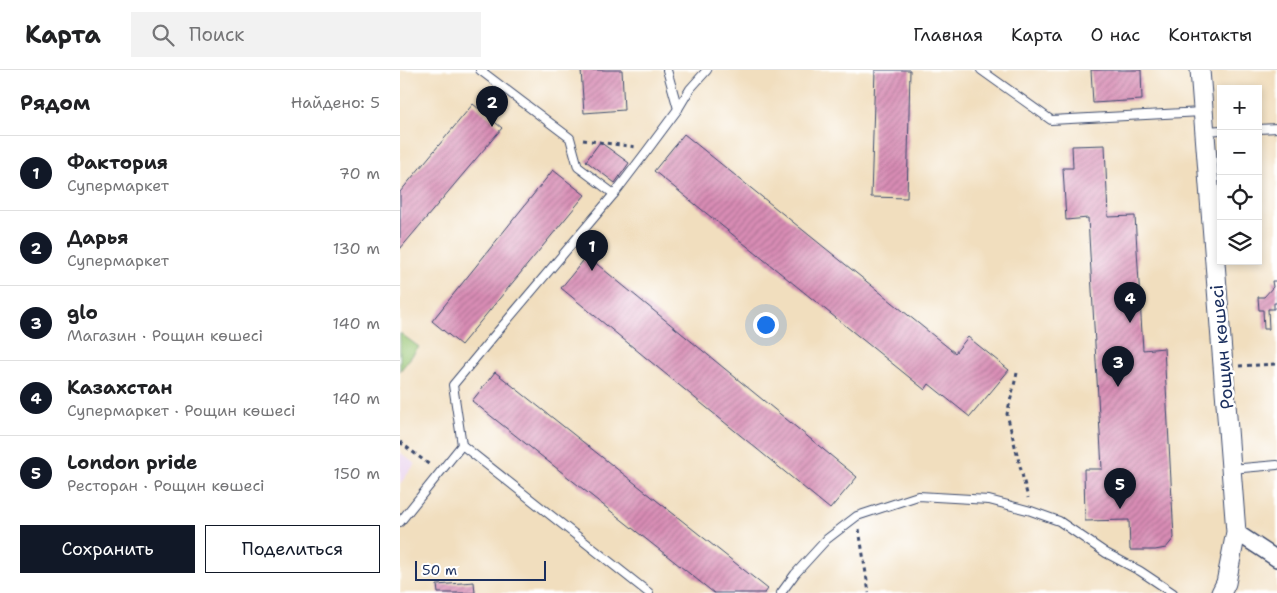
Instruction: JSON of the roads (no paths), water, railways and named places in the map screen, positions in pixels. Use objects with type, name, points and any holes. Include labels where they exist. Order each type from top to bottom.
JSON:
[{"type":"street","name":"Рощин көшесі","points":[[1200,70],[1202,112],[1212,131],[1223,367],[1236,532],[1226,583],[1221,593]]},
{"type":"street","points":[[1236,532],[1277,559]]},
{"type":"lane","points":[[480,70],[570,138],[578,167],[614,194]]},
{"type":"lane","points":[[667,70],[678,109]]},
{"type":"lane","points":[[649,593],[462,445],[454,386],[614,194],[678,109],[690,89],[707,70]]},
{"type":"lane","points":[[981,70],[1051,120],[1202,112]]},
{"type":"lane","points":[[1262,129],[1277,128]]},
{"type":"lane","points":[[400,522],[462,445]]},
{"type":"lane","points":[[1231,469],[1277,465]]},
{"type":"lane","points":[[781,593],[795,574],[827,539],[857,516],[918,496],[989,500],[1031,511],[1059,521],[1173,593]]},
{"type":"place","name":"Дарья","points":[[492,127]]},
{"type":"place","name":"Фактория","points":[[592,271]]},
{"type":"place","name":"Казахстан","points":[[1130,323]]},
{"type":"place","name":"glo","points":[[1118,387]]},
{"type":"place","name":"London pride","points":[[1120,509]]}]
